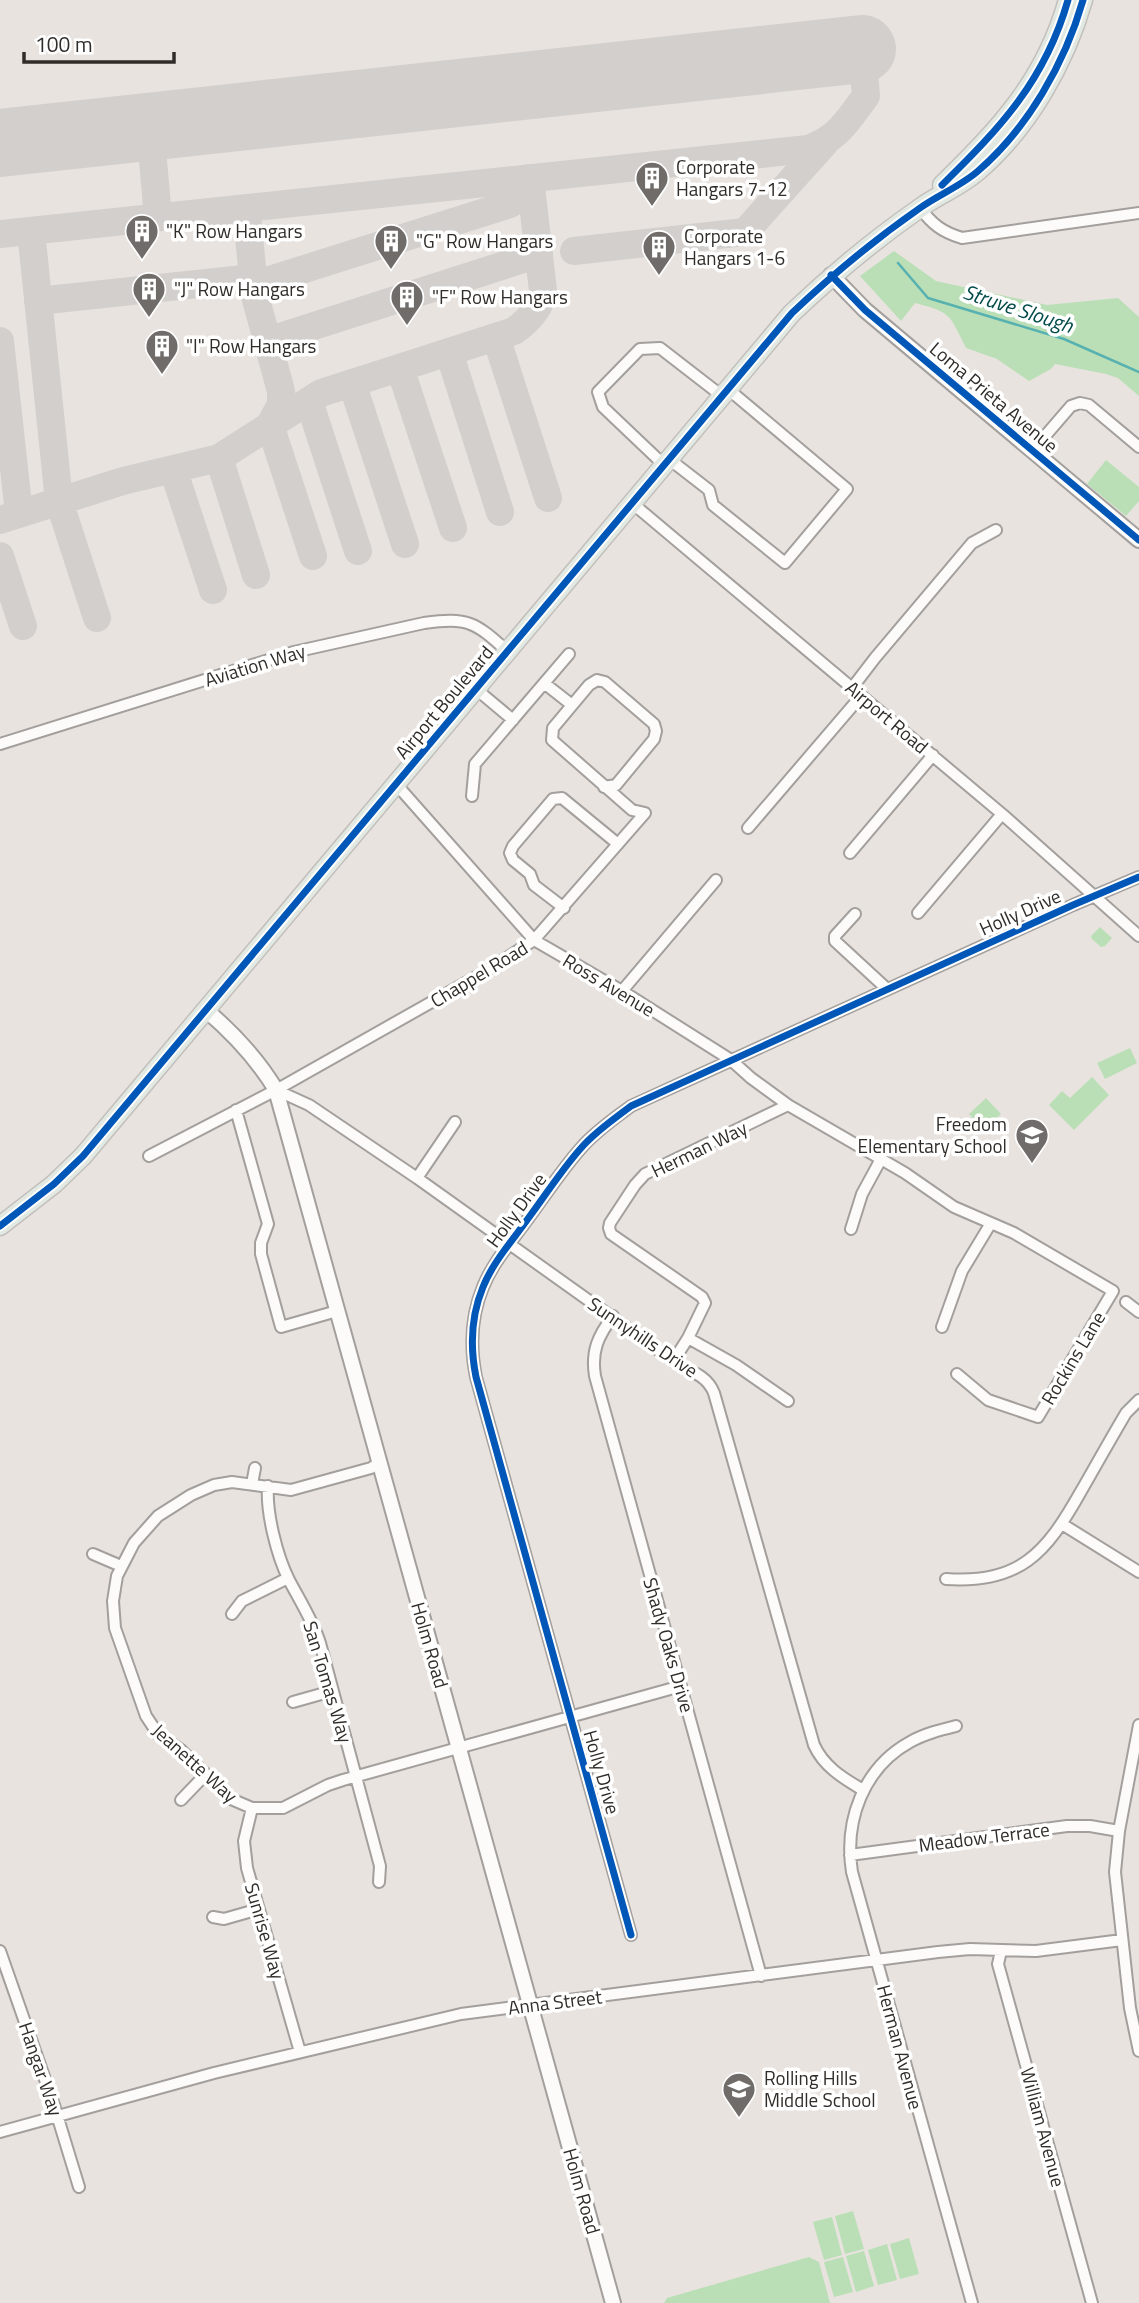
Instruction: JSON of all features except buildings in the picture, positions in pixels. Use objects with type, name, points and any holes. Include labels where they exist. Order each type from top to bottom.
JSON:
[{"type":"main road","name":"Airport Boulevard","points":[[920,208],[997,131],[1022,99],[1046,58],[1068,0]]},
{"type":"main road","name":"Airport Boulevard","points":[[0,1226],[54,1184],[83,1156],[792,313],[831,275],[920,208],[977,172],[1008,141],[1034,105],[1057,65],[1083,0]]},
{"type":"street","points":[[920,208],[932,224],[946,233],[962,238],[1139,213]]},
{"type":"street","name":"Loma Prieta Avenue","points":[[831,275],[865,310],[1139,540]]},
{"type":"street","points":[[660,348],[725,393],[847,489],[785,562],[713,505],[709,490],[667,462],[603,407],[598,392],[640,349],[660,348]]},
{"type":"street","points":[[1033,450],[1068,408],[1080,403],[1089,405],[1139,447]]},
{"type":"street","name":"Airport Road","points":[[632,503],[933,755],[1139,936]]},
{"type":"street","points":[[748,828],[857,692],[875,658],[972,543],[996,530]]},
{"type":"street","name":"Aviation Way","points":[[0,744],[294,652],[424,623],[465,621],[484,630],[507,651]]},
{"type":"street","points":[[472,796],[475,764],[569,654]]},
{"type":"street","points":[[597,680],[655,727],[654,739],[616,785],[604,787],[552,740],[553,728],[589,685],[597,680]]},
{"type":"street","points":[[544,683],[572,705]]},
{"type":"street","points":[[476,689],[513,720]]},
{"type":"street","points":[[850,853],[933,755]]},
{"type":"street","name":"Ross Avenue","points":[[396,784],[534,940],[622,991],[731,1060],[788,1105]]},
{"type":"street","name":"Chappel Road","points":[[149,1156],[276,1090],[490,969],[534,940],[645,813],[632,810],[604,787]]},
{"type":"street","points":[[564,908],[534,885],[530,874],[513,860],[510,853],[552,799],[562,799],[618,844]]},
{"type":"street","points":[[918,913],[1002,814]]},
{"type":"street","name":"Holly Drive","points":[[631,1935],[474,1364],[473,1331],[480,1297],[489,1274],[582,1146],[631,1106],[1139,877]]},
{"type":"street","points":[[622,991],[716,880]]},
{"type":"street","points":[[855,914],[835,936],[835,941],[887,989]]},
{"type":"street","name":"Holm Road","points":[[206,1010],[247,1047],[276,1090],[613,2303]]},
{"type":"street","name":"Sunnyhills Drive","points":[[276,1090],[309,1105],[417,1178],[682,1367],[700,1375],[712,1388],[814,1745],[830,1768],[863,1790]]},
{"type":"street","points":[[788,1105],[913,1178],[954,1207],[991,1223],[962,1271],[943,1327]]},
{"type":"street","name":"Herman Way","points":[[674,1360],[705,1303],[702,1297],[611,1234],[610,1223],[645,1174],[788,1105]]},
{"type":"street","points":[[236,1110],[268,1224],[261,1243],[261,1254],[281,1327],[337,1311]]},
{"type":"street","points":[[417,1178],[455,1122]]},
{"type":"street","points":[[851,1229],[862,1194],[881,1159]]},
{"type":"street","name":"Rockins Lane","points":[[957,1374],[988,1400],[1038,1417],[1113,1291],[1014,1233],[991,1223]]},
{"type":"street","points":[[1126,1302],[1139,1312]]},
{"type":"street","name":"Shady Oaks Drive","points":[[612,1316],[596,1343],[593,1358],[595,1376],[761,1976]]},
{"type":"street","points":[[688,1338],[736,1365],[788,1401]]},
{"type":"street","points":[[946,1580],[981,1580],[1015,1569],[1041,1551],[1062,1524],[1126,1413],[1139,1400]]},
{"type":"street","name":"Jeanette Way","points":[[379,1464],[291,1490],[232,1482],[214,1485],[180,1501],[149,1524],[121,1566],[113,1592],[113,1618],[142,1707],[158,1734],[181,1750],[231,1799],[252,1808],[284,1808],[328,1785],[356,1776],[681,1686]]},
{"type":"street","points":[[252,1484],[255,1468]]},
{"type":"street","name":"San Tomas Way","points":[[268,1486],[267,1502],[280,1558],[315,1630],[380,1866],[379,1882]]},
{"type":"street","points":[[1062,1524],[1139,1572]]},
{"type":"street","points":[[93,1554],[121,1566]]},
{"type":"street","points":[[232,1614],[243,1601],[288,1578]]},
{"type":"street","points":[[293,1702],[332,1691]]},
{"type":"street","points":[[1139,1725],[1119,1831],[1115,1872],[1130,2008],[1139,2051]]},
{"type":"street","name":"Herman Avenue","points":[[956,1726],[920,1737],[900,1748],[880,1766],[863,1790],[852,1822],[850,1855],[852,1872],[972,2303]]},
{"type":"street","points":[[181,1800],[205,1775]]},
{"type":"street","name":"Sunrise Way","points":[[252,1808],[245,1832],[244,1849],[300,2052]]},
{"type":"street","name":"Meadow Terrace","points":[[850,1855],[1067,1826],[1090,1826],[1119,1831]]},
{"type":"street","points":[[213,1917],[224,1919],[259,1909]]},
{"type":"street","name":"Anna Street","points":[[0,2132],[195,2078],[452,2016],[953,1951],[1036,1951],[1122,1940]]},
{"type":"street","name":"Hangar Way","points":[[0,1951],[79,2188]]},
{"type":"street","name":"William Avenue","points":[[1001,1951],[998,1964],[1092,2303]]},
{"type":"green space","points":[[894,251],[936,281],[1047,305],[1118,298],[1139,317],[1139,396],[1118,378],[1055,364],[1029,381],[997,359],[966,348],[953,322],[943,313],[927,306],[915,303],[901,321],[860,276]]},
{"type":"green space","points":[[1106,460],[1139,487],[1139,501],[1126,516],[1087,484]]},
{"type":"green space","points":[[1100,927],[1112,938],[1101,947],[1091,936]]},
{"type":"green space","points":[[1130,1048],[1137,1063],[1105,1079],[1097,1063]]},
{"type":"green space","points":[[1092,1077],[1109,1095],[1074,1130],[1049,1105],[1062,1091],[1070,1098]]},
{"type":"green space","points":[[986,1098],[1001,1114],[984,1130],[969,1114]]},
{"type":"green space","points":[[853,2211],[864,2249],[845,2254],[835,2216]]},
{"type":"green space","points":[[832,2217],[842,2255],[824,2260],[813,2222]]},
{"type":"green space","points":[[909,2238],[919,2274],[900,2279],[890,2244]]},
{"type":"green space","points":[[887,2244],[897,2280],[878,2285],[868,2250]]},
{"type":"green space","points":[[864,2251],[874,2286],[856,2292],[846,2256]]},
{"type":"green space","points":[[809,2257],[819,2262],[830,2303],[664,2303],[667,2298]]},
{"type":"green space","points":[[843,2257],[853,2292],[834,2297],[824,2262]]},
{"type":"waterway","name":"Struve Slough","points":[[898,263],[928,298],[1064,339],[1139,372]]},
{"type":"taxiway","points":[[0,234],[808,149],[835,134],[866,96],[862,49]]},
{"type":"taxiway","points":[[150,127],[158,217]]},
{"type":"taxiway","points":[[574,251],[745,232],[825,143]]},
{"type":"taxiway","points":[[0,520],[123,481],[219,458],[321,393],[514,331],[533,314],[543,291],[530,178]]},
{"type":"taxiway","points":[[254,285],[510,204],[532,189]]},
{"type":"taxiway","points":[[246,208],[255,296],[281,391],[281,404],[270,425],[313,556]]},
{"type":"taxiway","points":[[31,231],[59,501],[97,618]]},
{"type":"taxiway","points":[[267,341],[539,254]]},
{"type":"taxiway","points":[[38,301],[253,278]]},
{"type":"taxiway","points":[[496,337],[548,498]]},
{"type":"taxiway","points":[[0,341],[19,514]]},
{"type":"taxiway","points":[[449,352],[500,512]]},
{"type":"taxiway","points":[[400,368],[453,528]]},
{"type":"taxiway","points":[[352,383],[405,544]]},
{"type":"taxiway","points":[[309,401],[358,551]]},
{"type":"taxiway","points":[[219,458],[256,575]]},
{"type":"taxiway","points":[[173,469],[213,590]]},
{"type":"taxiway","points":[[0,556],[23,626]]},
{"type":"runway","points":[[0,143],[862,49]]},
{"type":"cycle path","points":[[942,185],[1018,102],[1047,55],[1068,0]]},
{"type":"cycle path","points":[[0,1226],[54,1184],[83,1156],[792,313],[886,233],[971,176],[1013,135],[1055,70],[1083,0]]},
{"type":"cycle path","points":[[831,275],[865,310],[1139,540]]},
{"type":"cycle path","points":[[631,1935],[476,1377],[472,1343],[474,1320],[487,1278],[503,1252],[575,1155],[605,1125],[631,1106],[1139,877]]},
{"type":"place","name":"Corporate Hangars 7-12","points":[[652,208]]},
{"type":"place","name":"\"K\" Row Hangars","points":[[142,261]]},
{"type":"place","name":"\"G\" Row Hangars","points":[[391,271]]},
{"type":"place","name":"Corporate Hangars 1-6","points":[[659,277]]},
{"type":"place","name":"\"J\" Row Hangars","points":[[149,319]]},
{"type":"place","name":"\"F\" Row Hangars","points":[[407,327]]},
{"type":"place","name":"\"I\" Row Hangars","points":[[162,376]]},
{"type":"place","name":"Freedom Elementary School","points":[[1032,1165]]},
{"type":"place","name":"Rolling Hills Middle School","points":[[739,2119]]}]
